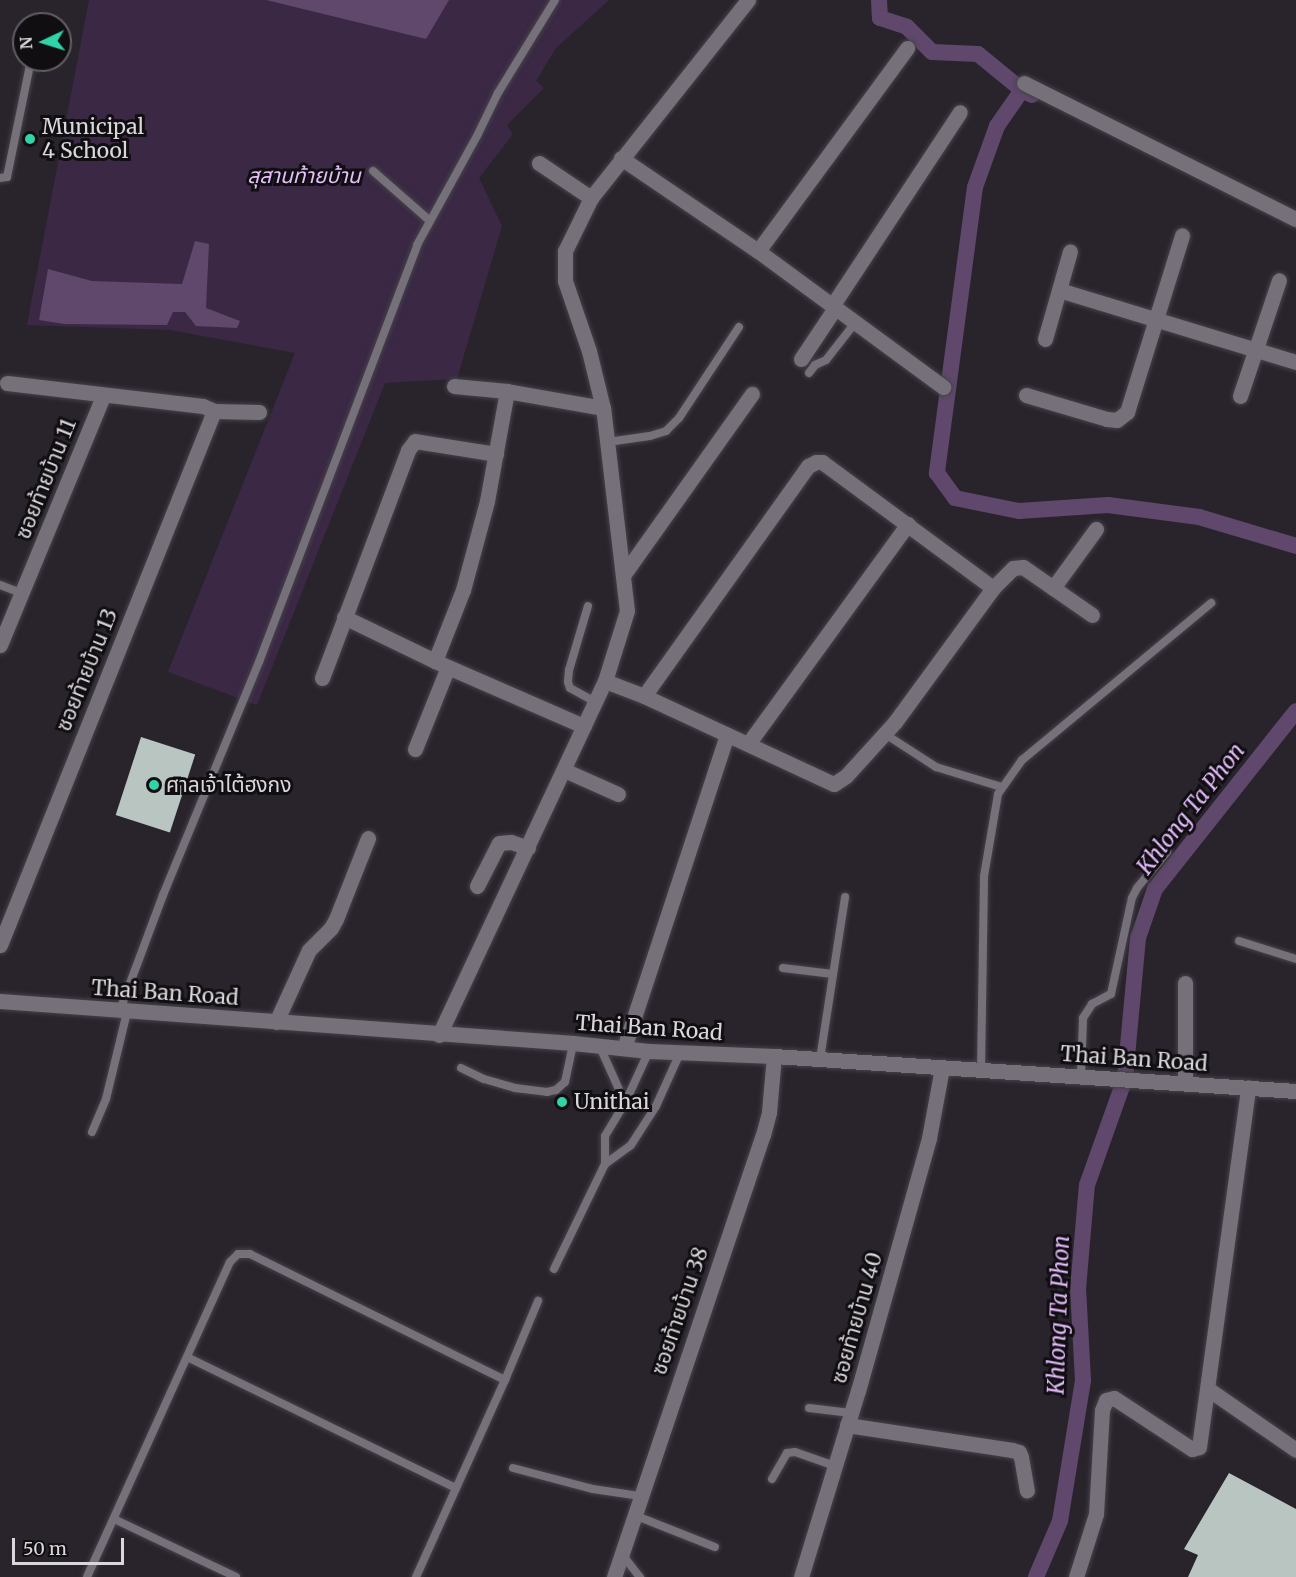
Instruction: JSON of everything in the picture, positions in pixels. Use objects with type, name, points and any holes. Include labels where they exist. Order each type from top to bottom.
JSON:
[{"type":"street","points":[[439,1035],[605,681],[627,611],[603,408],[589,351],[565,280],[563,266],[565,251],[591,198],[748,0]]},
{"type":"street","points":[[758,251],[908,48]]},
{"type":"street","points":[[1024,83],[1296,219]]},
{"type":"street","points":[[805,366],[834,307],[960,111]]},
{"type":"street","points":[[621,158],[758,251],[943,387]]},
{"type":"street","points":[[539,163],[591,198]]},
{"type":"street","points":[[1026,395],[1107,419],[1117,420],[1127,412],[1182,235]]},
{"type":"street","points":[[1045,339],[1070,251]]},
{"type":"street","points":[[1240,396],[1279,279]]},
{"type":"street","points":[[1059,290],[1296,362]]},
{"type":"street","points":[[8,383],[203,406],[214,411],[259,411]]},
{"type":"street","points":[[454,386],[507,391],[603,408]]},
{"type":"street","points":[[415,749],[442,664],[487,501],[507,391]]},
{"type":"street","points":[[624,574],[752,394]]},
{"type":"street","name":"ซอยท้ายบ้าน 11","points":[[2,637],[103,396]]},
{"type":"street","name":"ซอยท้ายบ้าน 13","points":[[0,945],[214,411]]},
{"type":"street","points":[[322,678],[408,450],[415,441],[496,454]]},
{"type":"street","points":[[644,696],[808,466],[822,462],[993,588]]},
{"type":"street","points":[[748,744],[908,524]]},
{"type":"street","points":[[1053,588],[1096,529]]},
{"type":"street","points":[[605,681],[644,696],[834,784],[846,776],[885,734],[993,588],[1013,568],[1019,566],[1092,615]]},
{"type":"street","points":[[344,617],[442,664],[584,726]]},
{"type":"street","points":[[624,1048],[727,734]]},
{"type":"street","points":[[564,770],[618,794]]},
{"type":"street","points":[[276,1022],[309,950],[331,928],[336,919],[368,838]]},
{"type":"street","points":[[477,886],[499,843],[511,842],[528,848]]},
{"type":"street","points":[[1185,983],[1185,1083]]},
{"type":"street","name":"Thai Ban Road","points":[[0,1001],[123,1012],[573,1043],[649,1051],[774,1056],[1296,1091]]},
{"type":"street","name":"ซอยท้ายบ้าน 38","points":[[614,1577],[763,1134],[769,1112],[774,1056]]},
{"type":"street","name":"ซอยท้ายบ้าน 40","points":[[801,1577],[849,1419],[929,1138],[942,1068]]},
{"type":"street","points":[[1076,1577],[1096,1514],[1102,1410],[1106,1400],[1114,1398],[1196,1449],[1199,1447],[1248,1087]]},
{"type":"street","points":[[1208,1389],[1296,1450]]},
{"type":"street","points":[[849,1419],[1019,1452],[1027,1490]]},
{"type":"lane","points":[[92,1132],[106,1099],[123,1012],[162,895],[259,662],[417,245],[498,93],[555,0]]},
{"type":"lane","points":[[0,178],[7,177],[29,72]]},
{"type":"lane","points":[[373,171],[429,220]]},
{"type":"lane","points":[[805,366],[826,360],[855,323]]},
{"type":"lane","points":[[608,442],[650,436],[666,431],[679,418],[739,327]]},
{"type":"lane","points":[[0,585],[21,594]]},
{"type":"lane","points":[[981,1070],[984,876],[998,794],[1022,760],[1210,603]]},
{"type":"lane","points":[[588,606],[568,682],[570,688],[595,702]]},
{"type":"lane","points":[[885,734],[936,767],[1002,787]]},
{"type":"lane","points":[[1081,1076],[1085,1011],[1111,994],[1132,898],[1167,852]]},
{"type":"lane","points":[[820,1059],[845,897]]},
{"type":"lane","points":[[1239,941],[1296,959]]},
{"type":"lane","points":[[783,968],[833,974]]},
{"type":"lane","points":[[461,1068],[484,1079],[515,1088],[547,1092],[556,1090],[565,1082],[573,1043]]},
{"type":"lane","points":[[600,1046],[625,1103]]},
{"type":"lane","points":[[554,1269],[605,1164],[605,1136],[625,1103],[649,1051]]},
{"type":"lane","points":[[605,1164],[631,1145],[656,1106],[680,1053]]},
{"type":"lane","points":[[87,1577],[189,1358],[230,1262],[238,1254],[250,1254],[506,1380]]},
{"type":"lane","points":[[416,1577],[506,1380],[537,1301]]},
{"type":"lane","points":[[189,1358],[456,1488]]},
{"type":"lane","points":[[809,1408],[849,1419]]},
{"type":"lane","points":[[772,1479],[787,1453],[795,1452],[835,1466]]},
{"type":"lane","points":[[513,1468],[593,1489],[640,1496]]},
{"type":"lane","points":[[634,1515],[715,1547]]},
{"type":"lane","points":[[114,1519],[236,1577]]},
{"type":"lane","points":[[621,1553],[640,1577]]},
{"type":"green space","name":"สุสานท้ายบ้าน","points":[[89,0],[609,0],[556,48],[536,81],[544,88],[507,125],[513,134],[479,178],[502,226],[457,379],[385,383],[257,705],[168,672],[295,353],[170,330],[27,325]]},
{"type":"shaded area","points":[[266,0],[449,0],[426,39]]},
{"type":"shaded area","points":[[195,241],[209,244],[206,308],[240,321],[237,328],[196,326],[185,312],[173,312],[167,325],[64,324],[39,320],[48,269],[92,281],[182,284]]},
{"type":"building","name":"ศาลเจ้าไต้ฮงกง","points":[[141,737],[195,755],[170,833],[116,815]]},
{"type":"building","points":[[1229,1473],[1296,1509],[1296,1577],[1188,1577],[1198,1555],[1184,1549]]},
{"type":"waterway","points":[[879,0],[880,18],[907,27],[932,52],[978,54],[1022,90],[1032,95]]},
{"type":"waterway","points":[[1022,90],[997,126],[975,187],[937,473],[955,498],[1019,511],[1108,505],[1199,517],[1296,546]]},
{"type":"waterway","name":"Khlong Ta Phon","points":[[1036,1577],[1060,1521],[1083,1380],[1078,1289],[1087,1185],[1125,1078],[1138,938],[1155,889],[1296,711]]},
{"type":"place","name":"Municipal 4 School","points":[[30,139]]},
{"type":"place","name":"ศาลเจ้าไต้ฮงกง","points":[[154,785]]},
{"type":"place","name":"Unithai","points":[[562,1102]]}]
